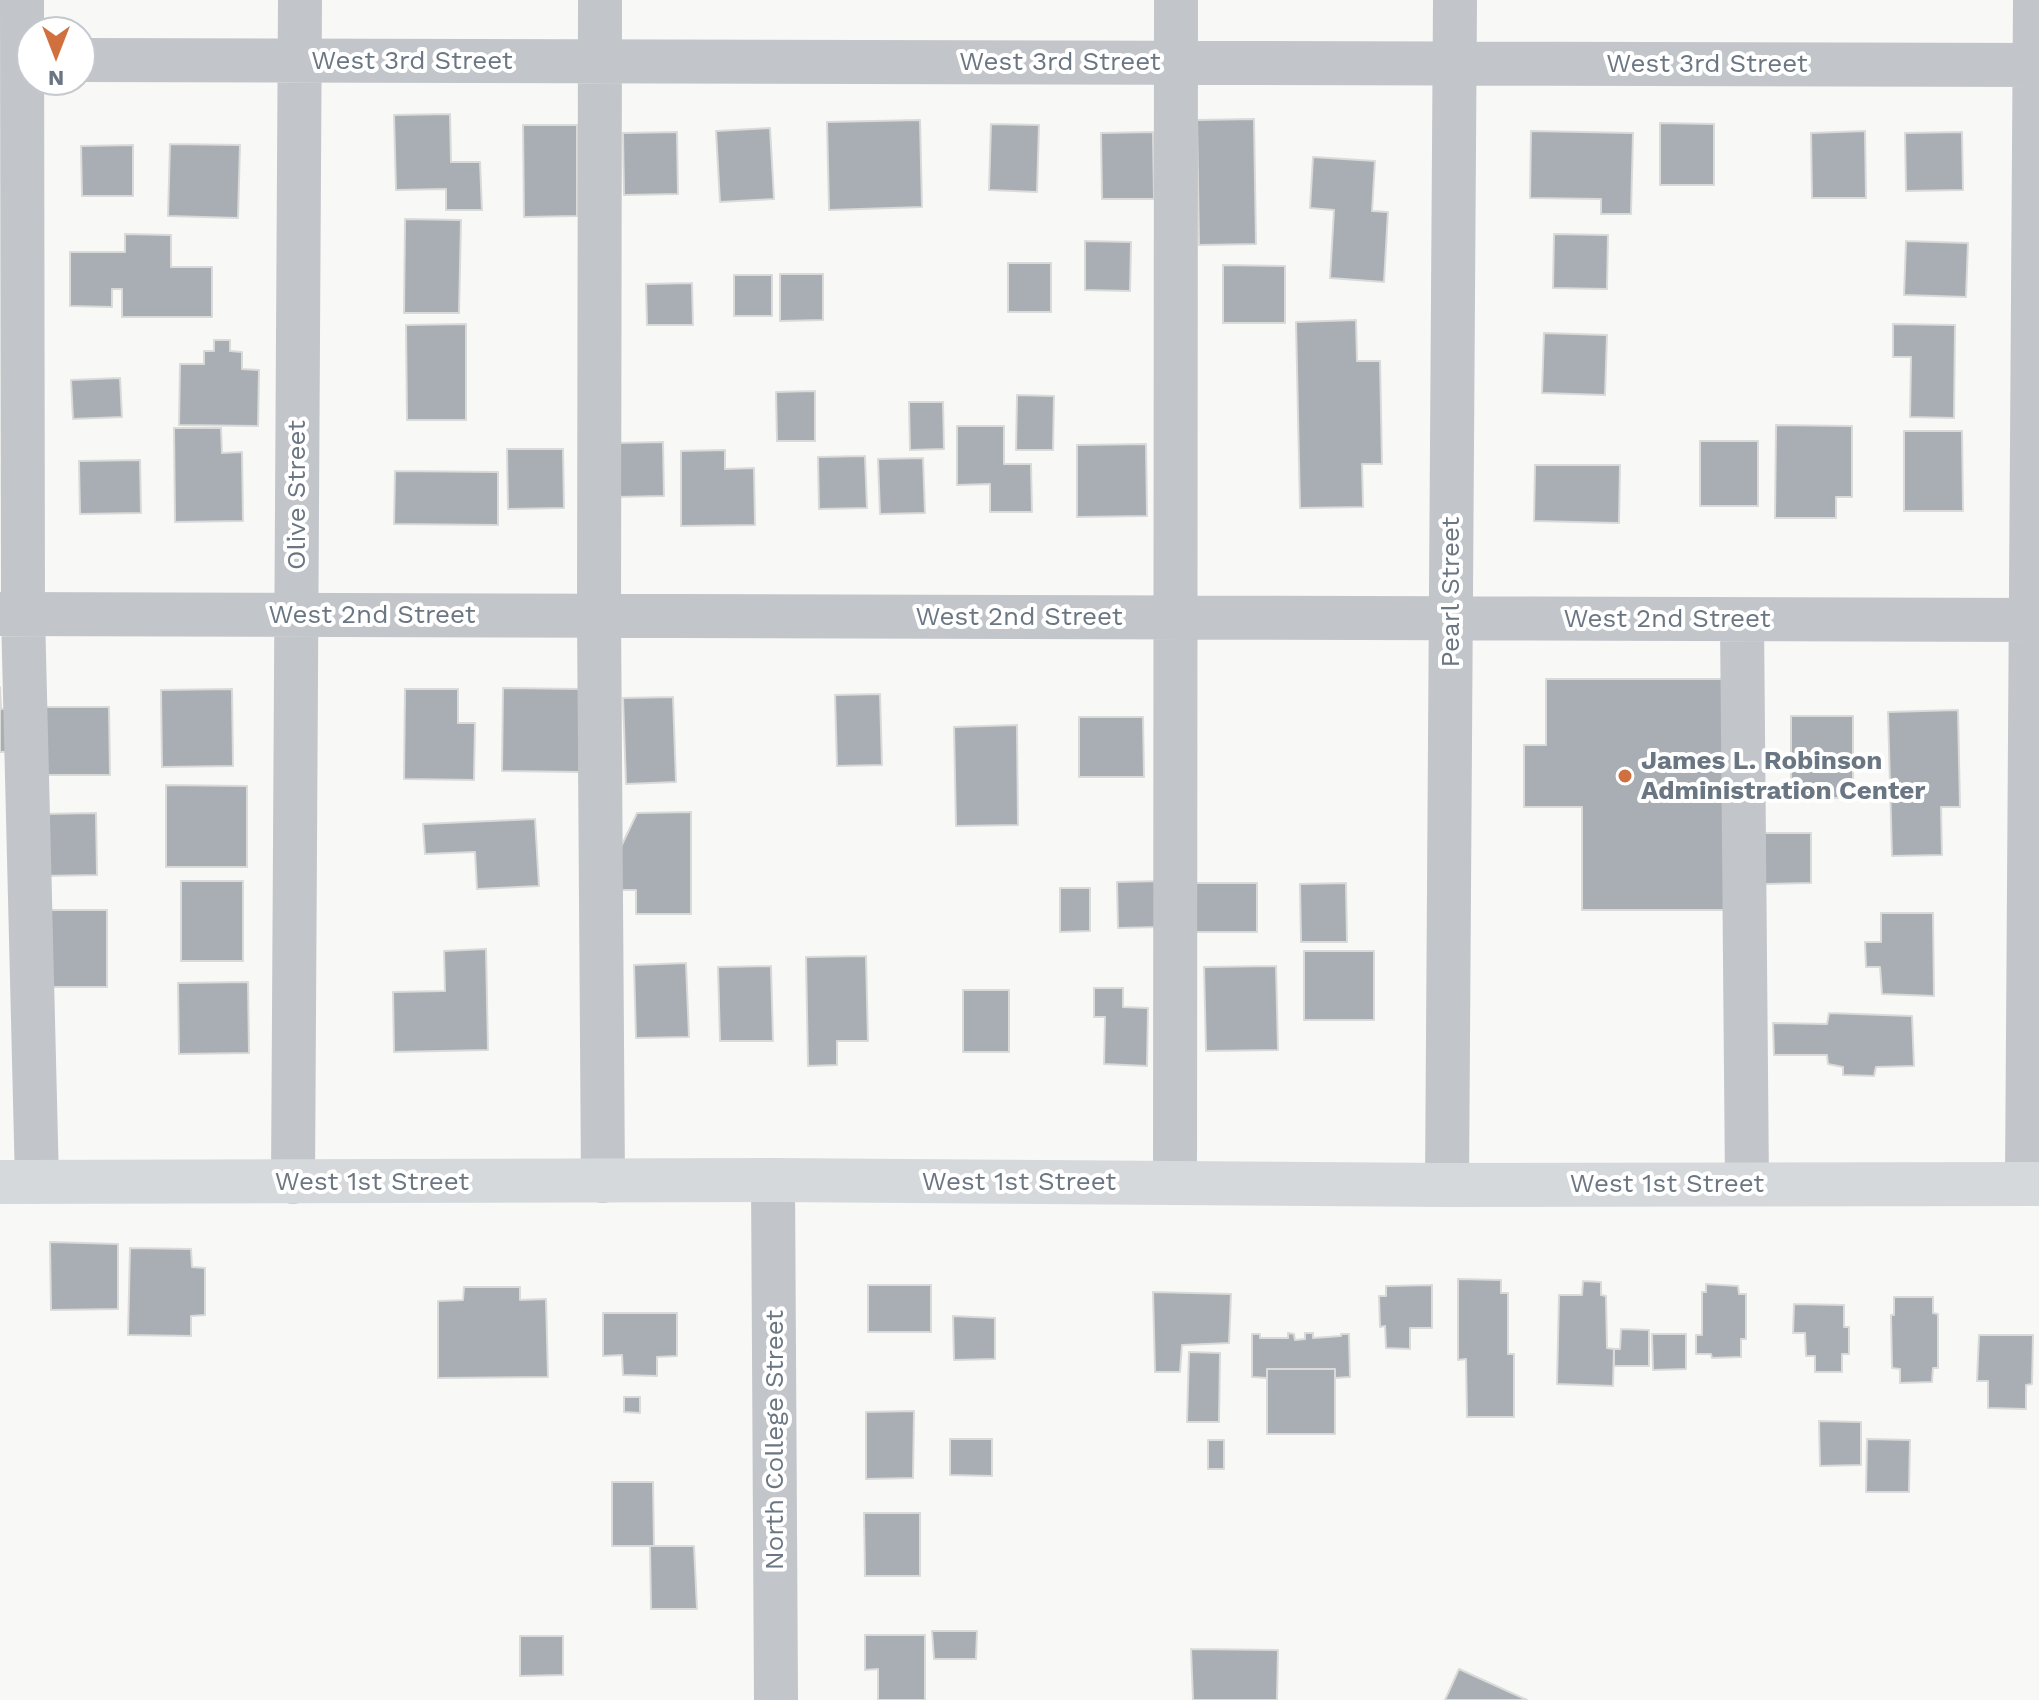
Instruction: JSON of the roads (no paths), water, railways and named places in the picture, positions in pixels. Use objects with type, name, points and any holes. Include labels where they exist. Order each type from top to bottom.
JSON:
[{"type":"main road","name":"West 1st Street","points":[[18,1182],[773,1180],[1447,1185],[2033,1184]]},
{"type":"street","name":"Olive Street","points":[[293,1182],[300,0]]},
{"type":"street","points":[[600,0],[599,616],[603,1181]]},
{"type":"street","points":[[1175,1183],[1176,0]]},
{"type":"street","name":"Pearl Street","points":[[1447,1185],[1455,0]]},
{"type":"street","points":[[2033,1184],[2035,0]]},
{"type":"street","name":"West 3rd Street","points":[[96,60],[2037,65]]},
{"type":"street","points":[[18,96],[11,614],[18,1182]]},
{"type":"street","name":"West 2nd Street","points":[[11,614],[2035,620]]},
{"type":"street","points":[[1742,620],[1747,1184]]},
{"type":"street","name":"North College Street","points":[[773,1180],[776,1700]]},
{"type":"place","name":"James L. Robinson Administration Center","points":[[1625,776]]}]
